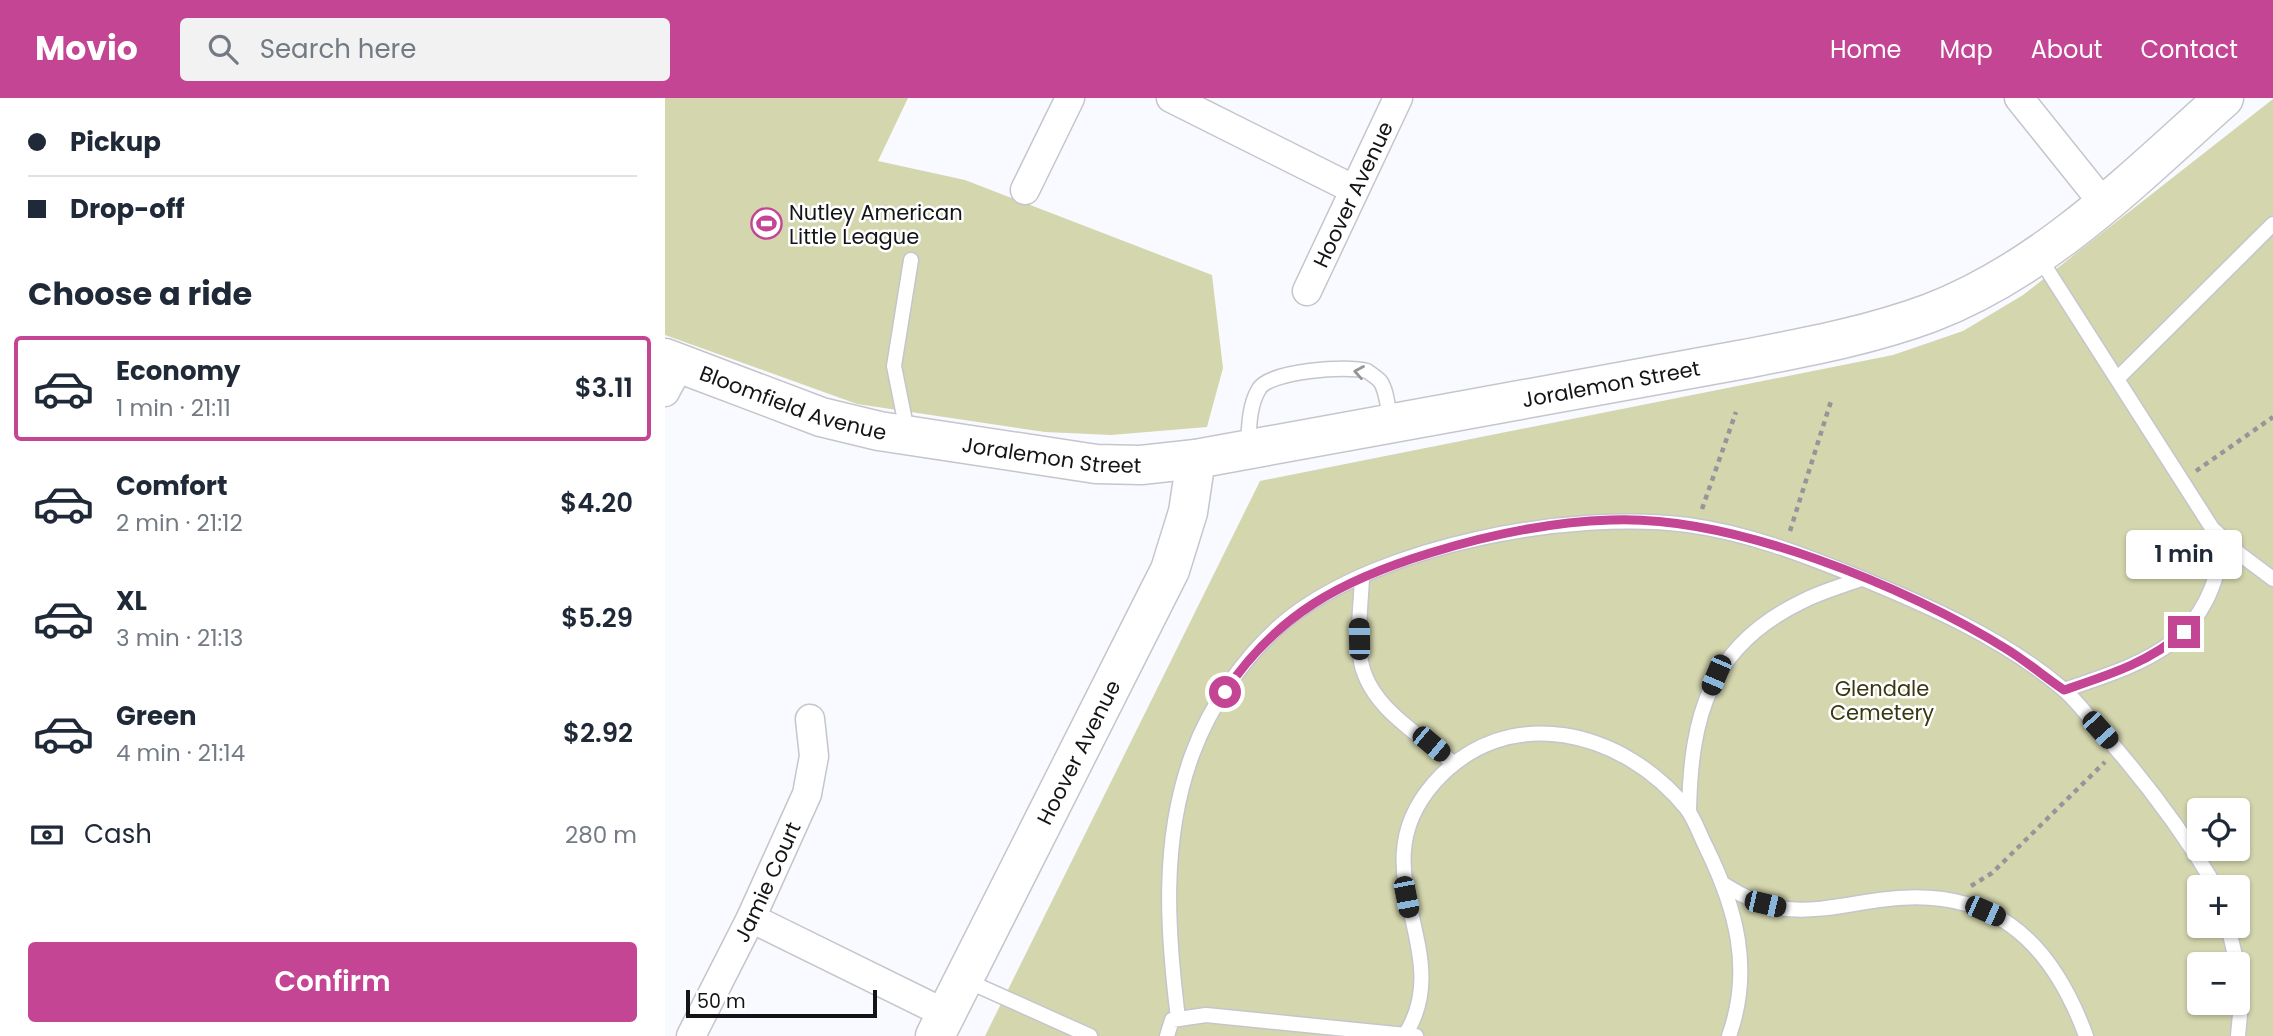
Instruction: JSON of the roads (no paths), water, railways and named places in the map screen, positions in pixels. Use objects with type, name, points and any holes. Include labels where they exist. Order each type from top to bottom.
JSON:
[{"type":"street","points":[[1025,190],[1070,98]]},
{"type":"street","points":[[1171,98],[1353,189]]},
{"type":"street","name":"Hoover Avenue","points":[[1307,291],[1398,98]]},
{"type":"street","points":[[2019,98],[2104,204]]},
{"type":"street","name":"Joralemon Street","points":[[916,437],[1096,464],[1141,465],[1248,450],[1824,343],[1930,313],[1990,285],[2038,256],[2104,204],[2224,98]]},
{"type":"street","name":"Bloomfield Avenue","points":[[670,371],[821,417],[916,437]]},
{"type":"street","name":"Hoover Avenue","points":[[940,1025],[1170,570],[1188,512],[1196,459]]},
{"type":"street","name":"Jamie Court","points":[[691,1036],[751,919],[807,794],[814,756],[810,719]]},
{"type":"street","points":[[751,919],[940,1025]]},
{"type":"lane","points":[[2117,379],[2273,224]]},
{"type":"lane","points":[[2038,256],[2212,528],[2273,579]]},
{"type":"lane","points":[[911,260],[894,366],[916,437]]},
{"type":"lane","points":[[1248,450],[1251,414],[1259,389],[1268,379],[1286,374],[1350,370],[1368,372],[1381,382],[1391,424]]},
{"type":"lane","points":[[1178,1018],[1167,909],[1170,854],[1178,803],[1192,753],[1215,707],[1260,648],[1288,619],[1327,594],[1388,566],[1472,540],[1530,528],[1612,520],[1696,527],[1784,548],[1916,601],[2008,650],[2064,690],[2117,750],[2193,848],[2209,875]]},
{"type":"lane","points":[[2064,690],[2133,666],[2161,652],[2184,632],[2203,611],[2224,539]]},
{"type":"lane","points":[[1362,578],[1360,656],[1367,682],[1384,705],[1453,763]]},
{"type":"lane","points":[[1689,811],[1693,739],[1716,675],[1758,630],[1800,602],[1861,579]]},
{"type":"lane","points":[[1167,1036],[1172,1020],[1206,1015],[1410,1035],[1423,976],[1422,955],[1410,918],[1403,878],[1406,836],[1416,808],[1453,763],[1476,748],[1509,736],[1534,732],[1561,733],[1589,741],[1630,759],[1664,785],[1689,811],[1725,885],[1735,914],[1740,950],[1739,992],[1730,1036]]},
{"type":"lane","points":[[1725,885],[1750,901],[1805,912],[1890,899],[1940,900],[1971,905],[2021,931],[2058,973],[2086,1036]]},
{"type":"lane","points":[[963,979],[1090,1036]]},
{"type":"lane","points":[[2238,1036],[2240,1015]]},
{"type":"place","name":"Nutley American Little League","points":[[766,224]]},
{"type":"park label","name":"Glendale Cemetery","points":[[1882,700]]}]
